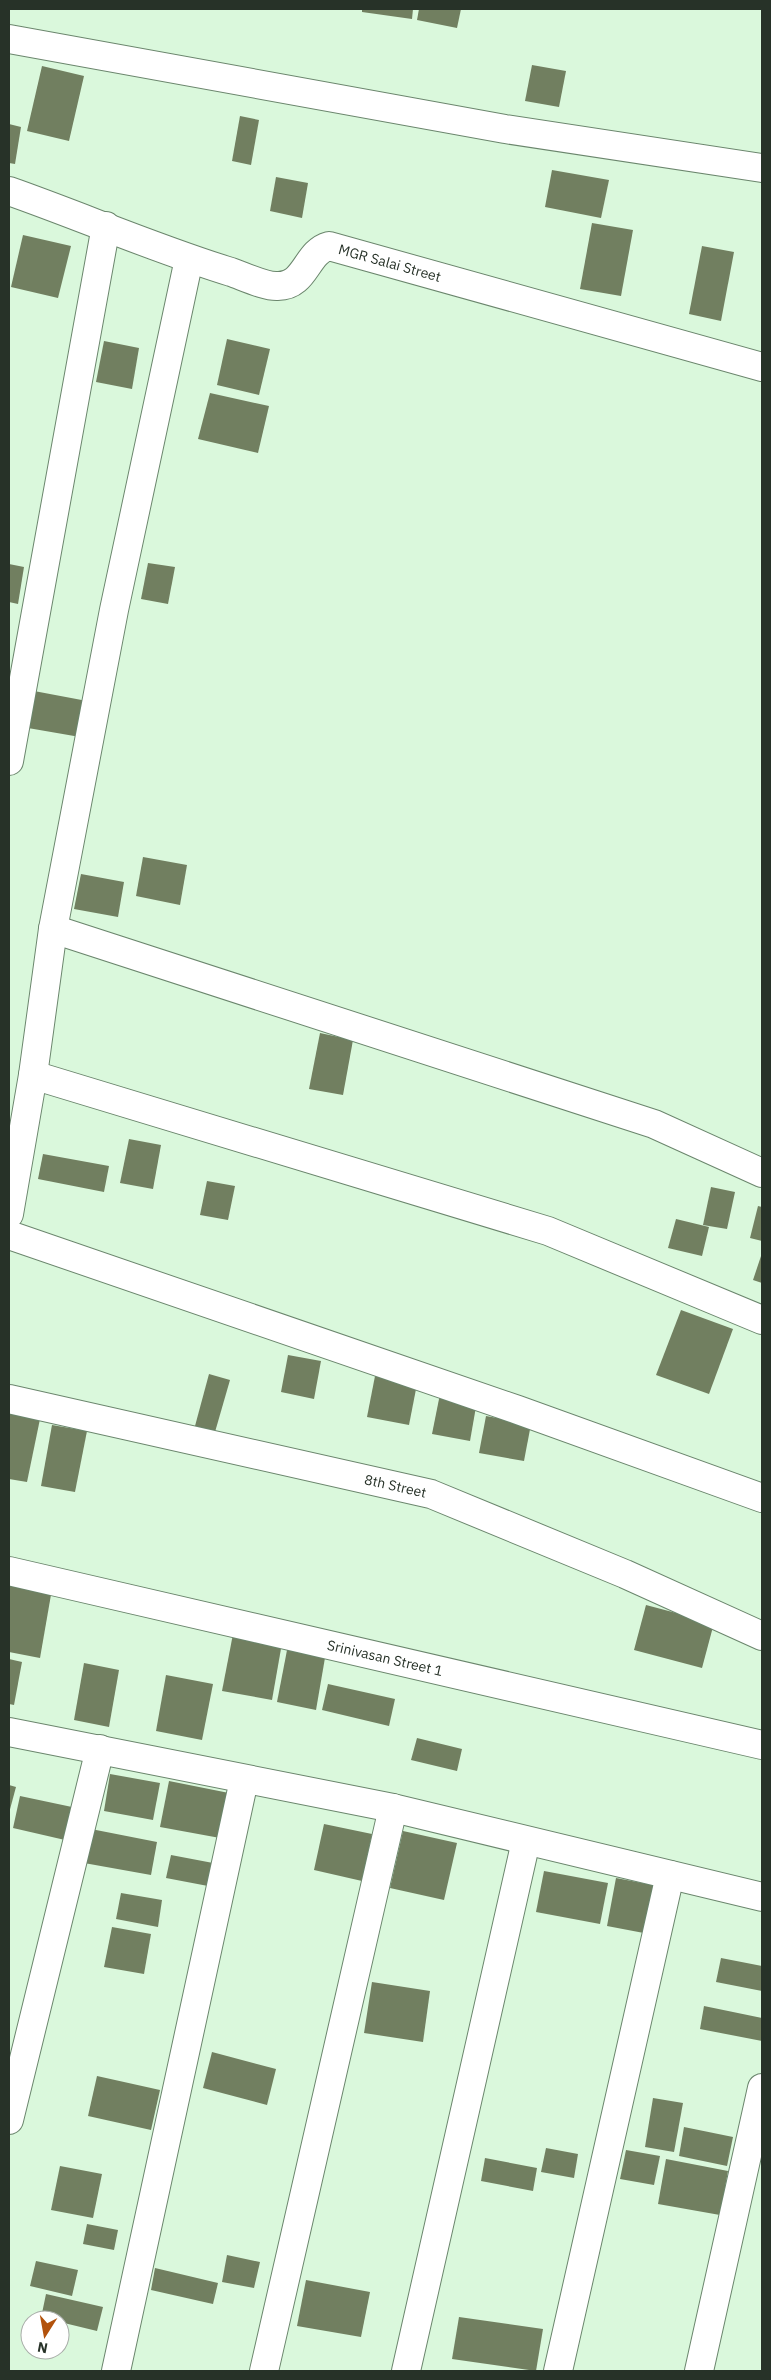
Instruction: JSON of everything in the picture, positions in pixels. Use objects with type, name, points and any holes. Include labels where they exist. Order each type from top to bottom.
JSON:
[{"type":"street","points":[[9,39],[505,129],[762,168]]},
{"type":"street","name":"MGR Salai Street","points":[[9,191],[106,226],[189,259],[278,286],[296,281],[315,254],[321,248],[329,246],[762,368]]},
{"type":"street","points":[[9,761],[106,226]]},
{"type":"street","points":[[9,1214],[33,1075],[53,929],[114,610],[189,259]]},
{"type":"street","points":[[53,929],[654,1124],[762,1173]]},
{"type":"street","points":[[33,1075],[548,1231],[762,1320]]},
{"type":"street","points":[[9,1235],[518,1410],[762,1498]]},
{"type":"street","name":"8th Street","points":[[9,1399],[431,1494],[624,1574],[762,1636]]},
{"type":"street","name":"Srinivasan Street 1","points":[[9,1571],[762,1745]]},
{"type":"street","points":[[9,1732],[393,1808],[762,1897]]},
{"type":"street","points":[[9,2120],[100,1749]]},
{"type":"street","points":[[116,2371],[244,1780]]},
{"type":"street","points":[[264,2371],[393,1808]]},
{"type":"street","points":[[406,2371],[526,1841]]},
{"type":"street","points":[[558,2371],[670,1875]]},
{"type":"street","points":[[699,2371],[762,2088]]},
{"type":"building","points":[[362,9],[413,9],[412,19],[362,12]]},
{"type":"building","points":[[419,9],[461,9],[457,28],[417,20]]},
{"type":"building","points":[[532,65],[566,71],[559,107],[525,101]]},
{"type":"building","points":[[42,66],[84,76],[69,141],[27,131]]},
{"type":"building","points":[[240,116],[259,120],[251,165],[232,161]]},
{"type":"building","points":[[9,124],[21,127],[15,164],[9,163]]},
{"type":"building","points":[[552,170],[609,180],[601,218],[545,207]]},
{"type":"building","points":[[276,177],[308,183],[302,218],[270,211]]},
{"type":"building","points":[[592,223],[633,230],[621,296],[580,289]]},
{"type":"building","points":[[23,235],[71,246],[58,298],[11,287]]},
{"type":"building","points":[[702,246],[734,252],[721,321],[689,314]]},
{"type":"building","points":[[227,339],[270,349],[259,395],[217,385]]},
{"type":"building","points":[[104,341],[139,348],[132,389],[96,382]]},
{"type":"building","points":[[210,393],[269,406],[258,453],[198,439]]},
{"type":"building","points":[[148,563],[175,567],[168,604],[141,599]]},
{"type":"building","points":[[9,564],[24,567],[18,604],[9,602]]},
{"type":"building","points":[[34,691],[87,701],[80,737],[28,728]]},
{"type":"building","points":[[143,857],[187,865],[180,905],[136,896]]},
{"type":"building","points":[[81,874],[124,882],[118,917],[74,909]]},
{"type":"building","points":[[320,1033],[353,1040],[343,1095],[309,1089]]},
{"type":"building","points":[[129,1139],[161,1145],[153,1189],[120,1183]]},
{"type":"building","points":[[43,1154],[109,1166],[104,1192],[38,1179]]},
{"type":"building","points":[[207,1181],[235,1186],[228,1220],[200,1215]]},
{"type":"building","points":[[711,1187],[735,1192],[727,1229],[703,1225]]},
{"type":"building","points":[[758,1206],[762,1207],[762,1241],[750,1238]]},
{"type":"building","points":[[676,1219],[709,1227],[702,1256],[668,1248]]},
{"type":"building","points":[[762,1253],[762,1283],[753,1280]]},
{"type":"building","points":[[681,1310],[733,1329],[709,1394],[656,1375]]},
{"type":"building","points":[[288,1355],[321,1361],[314,1399],[281,1392]]},
{"type":"building","points":[[209,1374],[230,1380],[215,1432],[195,1426]]},
{"type":"building","points":[[375,1376],[417,1384],[409,1425],[367,1417]]},
{"type":"building","points":[[440,1394],[477,1401],[470,1441],[432,1434]]},
{"type":"building","points":[[10,1413],[40,1419],[27,1482],[9,1479]]},
{"type":"building","points":[[486,1416],[531,1424],[524,1461],[479,1453]]},
{"type":"building","points":[[52,1425],[87,1431],[75,1492],[41,1486]]},
{"type":"building","points":[[9,1581],[52,1589],[40,1658],[9,1652]]},
{"type":"building","points":[[646,1605],[714,1623],[702,1668],[634,1650]]},
{"type":"building","points":[[233,1634],[282,1643],[272,1700],[222,1691]]},
{"type":"building","points":[[288,1645],[326,1652],[316,1710],[277,1702]]},
{"type":"building","points":[[9,1659],[22,1662],[14,1705],[9,1704]]},
{"type":"building","points":[[84,1663],[119,1670],[109,1727],[74,1720]]},
{"type":"building","points":[[166,1675],[213,1684],[202,1740],[156,1731]]},
{"type":"building","points":[[328,1684],[395,1699],[389,1726],[322,1710]]},
{"type":"building","points":[[417,1738],[462,1749],[457,1771],[411,1760]]},
{"type":"building","points":[[110,1774],[160,1783],[153,1820],[104,1811]]},
{"type":"building","points":[[169,1781],[229,1793],[220,1838],[160,1827]]},
{"type":"building","points":[[9,1785],[16,1787],[9,1813]]},
{"type":"building","points":[[20,1796],[72,1807],[65,1840],[13,1828]]},
{"type":"building","points":[[324,1824],[372,1834],[362,1881],[314,1870]]},
{"type":"building","points":[[91,1829],[157,1842],[151,1875],[84,1863]]},
{"type":"building","points":[[403,1831],[457,1843],[444,1900],[390,1888]]},
{"type":"building","points":[[171,1855],[213,1863],[208,1886],[166,1878]]},
{"type":"building","points":[[544,1871],[608,1883],[600,1924],[536,1912]]},
{"type":"building","points":[[616,1878],[658,1886],[649,1934],[607,1926]]},
{"type":"building","points":[[121,1893],[162,1900],[158,1927],[116,1919]]},
{"type":"building","points":[[112,1927],[151,1934],[144,1974],[104,1967]]},
{"type":"building","points":[[721,1958],[762,1966],[762,1991],[716,1982]]},
{"type":"building","points":[[372,1982],[430,1991],[423,2042],[364,2033]]},
{"type":"building","points":[[704,2006],[762,2018],[762,2041],[700,2029]]},
{"type":"building","points":[[212,2052],[276,2069],[267,2105],[203,2088]]},
{"type":"building","points":[[97,2076],[160,2090],[151,2130],[88,2116]]},
{"type":"building","points":[[653,2098],[683,2103],[674,2152],[645,2147]]},
{"type":"building","points":[[684,2127],[733,2137],[727,2166],[679,2156]]},
{"type":"building","points":[[546,2148],[578,2154],[574,2178],[541,2172]]},
{"type":"building","points":[[626,2150],[660,2156],[654,2185],[620,2179]]},
{"type":"building","points":[[485,2158],[537,2168],[533,2191],[481,2181]]},
{"type":"building","points":[[666,2159],[728,2171],[720,2215],[658,2204]]},
{"type":"building","points":[[60,2166],[102,2174],[93,2218],[51,2210]]},
{"type":"building","points":[[87,2224],[118,2230],[114,2250],[83,2244]]},
{"type":"building","points":[[227,2255],[260,2262],[254,2288],[222,2282]]},
{"type":"building","points":[[36,2261],[78,2270],[72,2296],[30,2286]]},
{"type":"building","points":[[155,2268],[218,2283],[213,2304],[151,2290]]},
{"type":"building","points":[[306,2280],[370,2292],[361,2337],[297,2326]]},
{"type":"building","points":[[46,2294],[103,2307],[97,2331],[70,2324],[70,2310],[43,2310]]},
{"type":"building","points":[[459,2317],[543,2329],[536,2371],[452,2359]]}]
